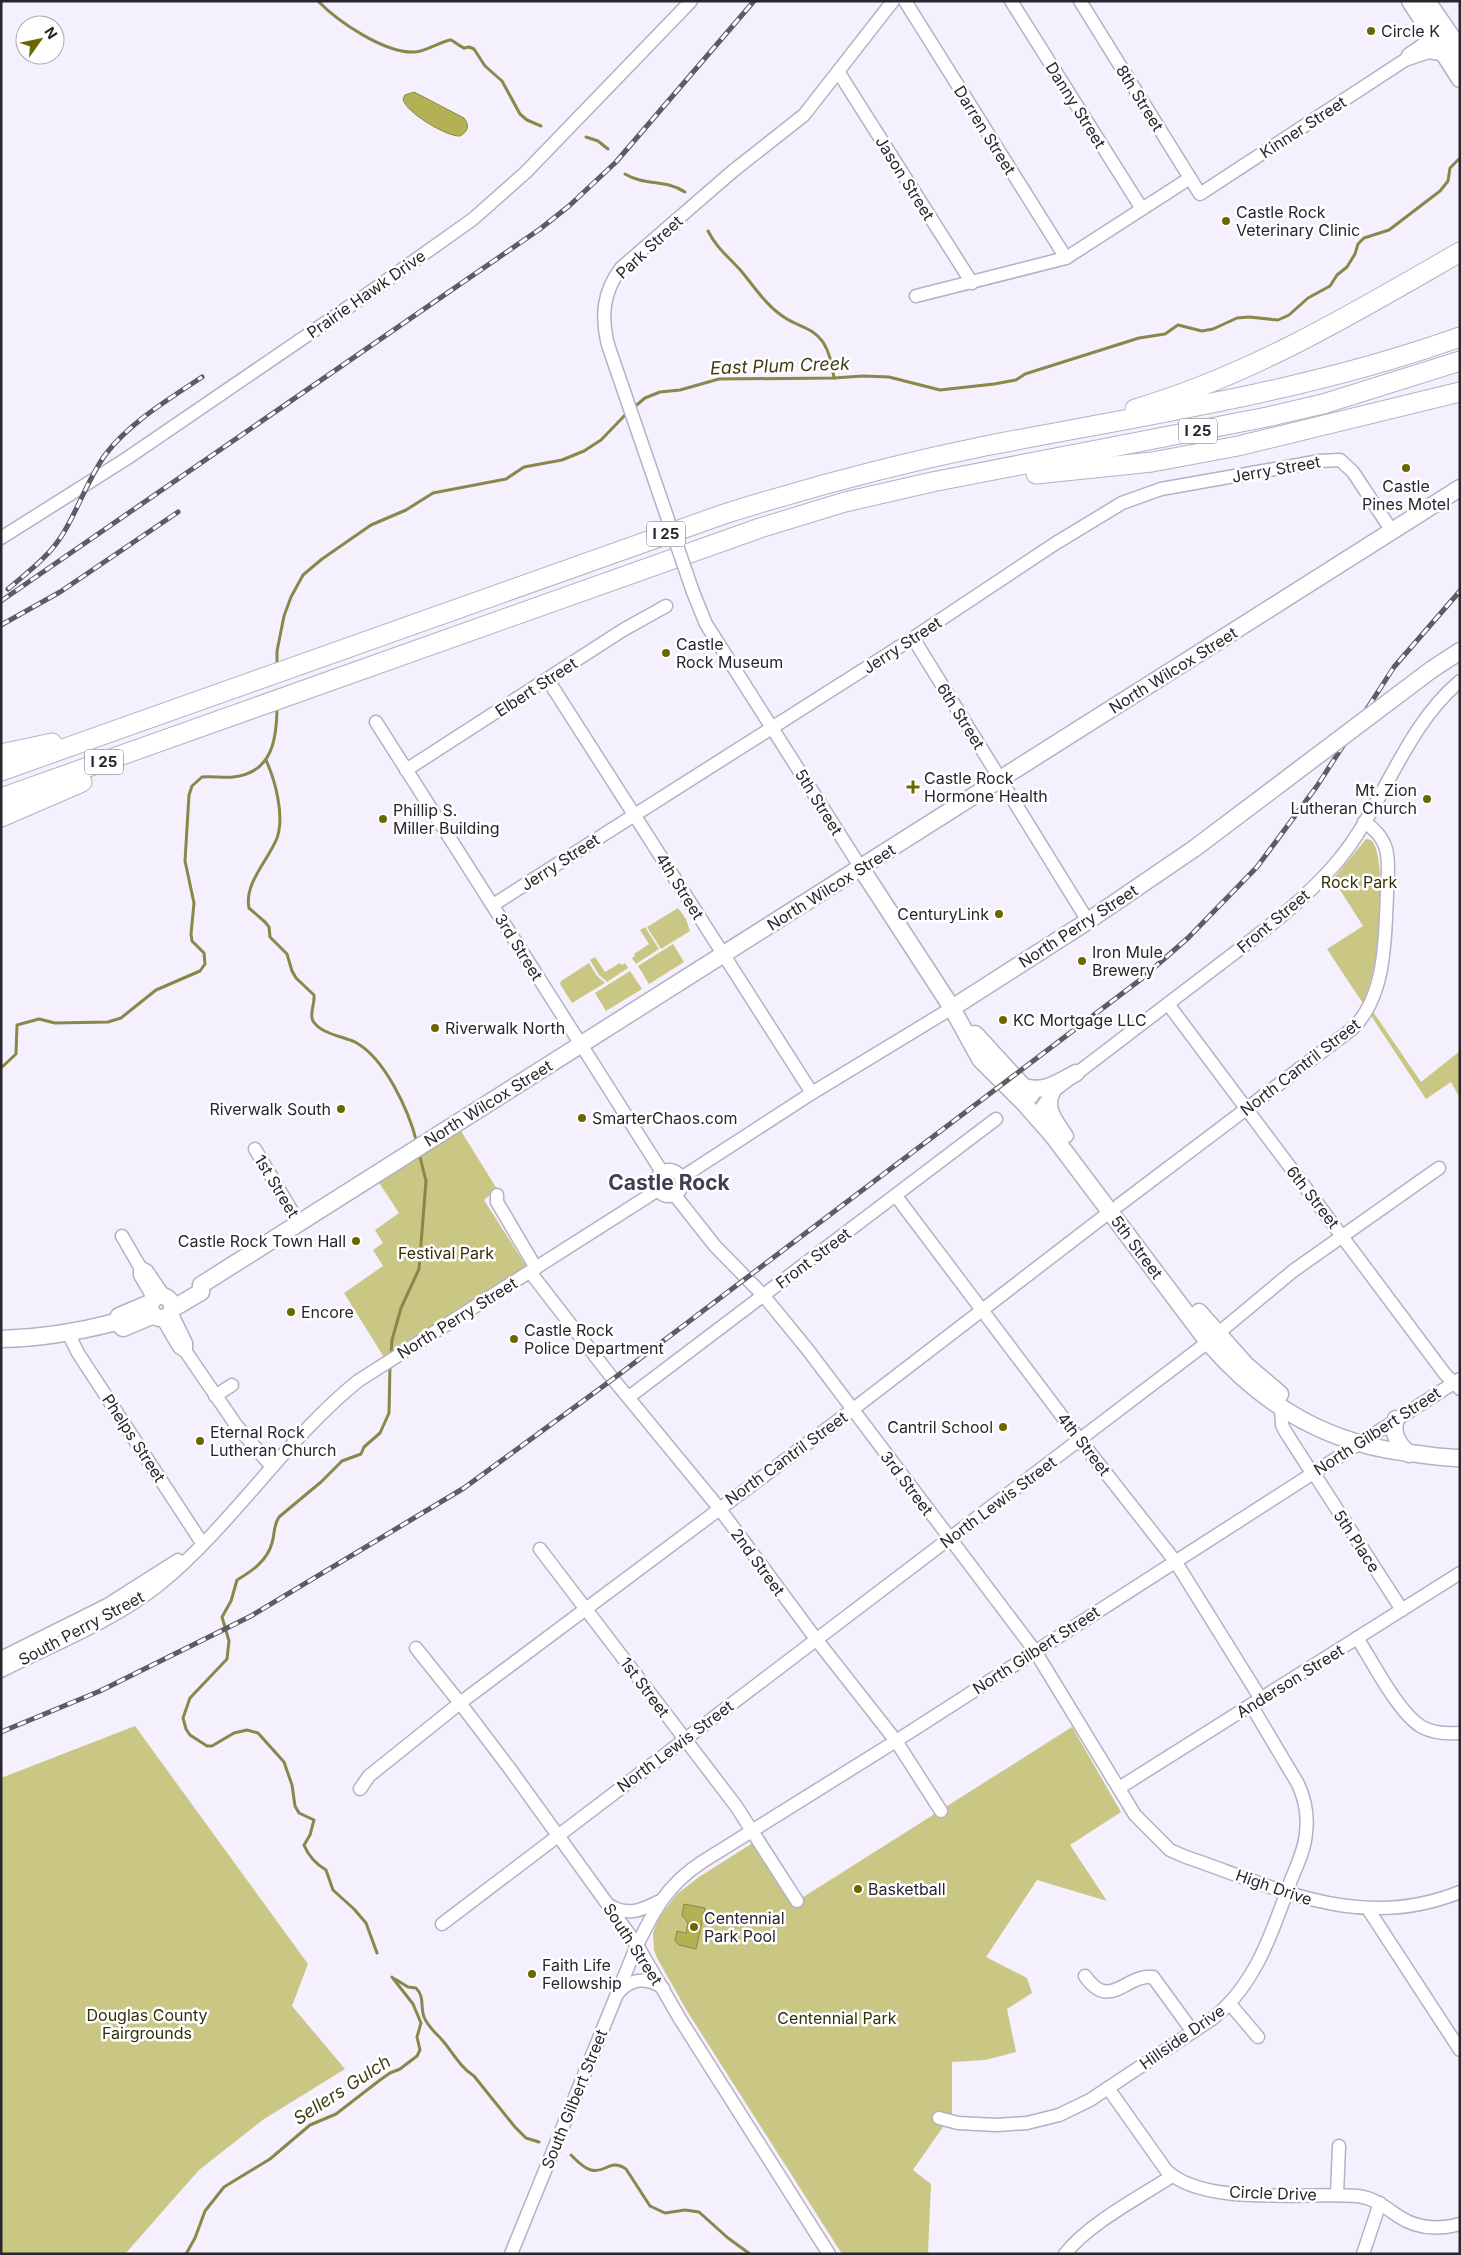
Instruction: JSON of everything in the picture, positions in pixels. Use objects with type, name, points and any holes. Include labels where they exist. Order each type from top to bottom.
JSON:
[{"type":"highway","points":[[1026,439],[1146,406],[1228,376],[1316,332],[1460,252]]},
{"type":"highway","name":"I 25","points":[[1,771],[742,508],[850,476],[1026,439],[1186,410],[1276,390],[1343,373],[1460,337]]},
{"type":"highway","name":"I 25","points":[[1,798],[760,528],[845,502],[932,482],[1267,417],[1323,404],[1460,361]]},
{"type":"highway","points":[[932,482],[1026,475],[1152,462],[1238,446],[1460,392]]},
{"type":"highway","points":[[1,754],[150,719]]},
{"type":"highway","points":[[1,817],[206,726]]},
{"type":"main road","points":[[1410,1],[1434,37],[1455,55]]},
{"type":"main road","points":[[1431,5],[1455,55],[1460,79]]},
{"type":"main road","name":"North Wilcox Street","points":[[162,1306],[201,1292],[201,1286],[298,1223],[1460,488]]},
{"type":"main road","name":"North Perry Street","points":[[952,1008],[1088,921],[1195,848],[1431,670],[1460,651]]},
{"type":"main road","name":"5th Street","points":[[861,868],[952,1008],[980,1059],[1060,1136]]},
{"type":"main road","name":"5th Street","points":[[952,1008],[986,1048],[1042,1107],[1060,1136],[1213,1338],[1237,1373],[1281,1408],[1318,1430],[1358,1443],[1409,1454],[1460,1458]]},
{"type":"main road","points":[[1023,1087],[1034,1090],[1043,1089],[1076,1073]]},
{"type":"main road","points":[[1,1339],[68,1333],[116,1322],[123,1328],[162,1306]]},
{"type":"main road","name":"5th Street","points":[[1213,1338],[1274,1390],[1358,1443]]},
{"type":"main road","points":[[1396,1419],[1394,1428],[1396,1438],[1409,1454]]},
{"type":"street","name":"Prairie Hawk Drive","points":[[1,538],[126,459],[369,293],[473,219],[526,172],[691,1]]},
{"type":"street","name":"Park Street","points":[[693,592],[608,345],[603,320],[605,302],[611,284],[621,268],[733,171],[804,115],[839,73],[893,1]]},
{"type":"street","name":"Darren Street","points":[[905,1],[1066,258]]},
{"type":"street","name":"Danny Street","points":[[1011,1],[1142,209]]},
{"type":"street","name":"8th Street","points":[[1080,1],[1200,194]]},
{"type":"street","name":"Kinner Street","points":[[1405,60],[1409,53],[1434,37]]},
{"type":"street","name":"Kinner Street","points":[[1200,194],[1405,60],[1428,52],[1455,55]]},
{"type":"street","name":"Jason Street","points":[[839,73],[972,282]]},
{"type":"street","points":[[916,296],[1066,258],[1190,178]]},
{"type":"street","name":"Jerry Street","points":[[493,905],[913,638],[1056,543],[1132,498],[1161,489],[1320,461],[1340,460],[1353,472],[1392,531]]},
{"type":"street","name":"5th Street","points":[[693,592],[706,624],[861,868]]},
{"type":"street","name":"Elbert Street","points":[[406,770],[623,630],[666,606]]},
{"type":"street","name":"6th Street","points":[[913,638],[1088,921]]},
{"type":"street","name":"4th Street","points":[[548,680],[812,1093]]},
{"type":"street","name":"Front Street","points":[[1042,1107],[1055,1090],[1256,936],[1316,885],[1343,855],[1423,721],[1440,700],[1460,682]]},
{"type":"street","name":"3rd Street","points":[[376,722],[662,1172]]},
{"type":"street","name":"North Cantril Street","points":[[360,1789],[365,1780],[375,1771],[460,1703],[852,1410],[1352,1029],[1365,1014],[1370,1004],[1379,975],[1385,933],[1387,855],[1380,838],[1364,822]]},
{"type":"street","name":"6th Street","points":[[1168,1004],[1343,1236],[1458,1383]]},
{"type":"street","name":"North Perry Street","points":[[681,1178],[812,1093],[952,1008]]},
{"type":"street","points":[[1055,1090],[1050,1098],[1052,1112],[1060,1136]]},
{"type":"street","name":"Front Street","points":[[629,1397],[996,1119]]},
{"type":"street","name":"1st Street","points":[[254,1149],[298,1223]]},
{"type":"street","name":"North Lewis Street","points":[[442,1924],[1213,1338],[1293,1271],[1439,1168]]},
{"type":"street","points":[[674,1171],[681,1178],[680,1188],[674,1194],[665,1195],[658,1190],[657,1178],[662,1172],[674,1171]]},
{"type":"street","name":"North Perry Street","points":[[272,1467],[333,1401],[358,1380],[658,1190]]},
{"type":"street","name":"3rd Street","points":[[674,1194],[716,1246],[763,1294],[808,1350],[1034,1651],[1119,1788]]},
{"type":"street","name":"2nd Street","points":[[497,1195],[497,1202],[533,1270],[613,1379],[719,1508],[816,1639],[896,1741],[941,1811]]},
{"type":"street","name":"4th Street","points":[[896,1196],[1080,1440],[1175,1561],[1256,1702]]},
{"type":"street","points":[[122,1236],[140,1267],[147,1270],[179,1347],[186,1352],[236,1426],[272,1467]]},
{"type":"street","name":"Phelps Street","points":[[68,1333],[78,1353],[202,1543]]},
{"type":"street","name":"North Gilbert Street","points":[[637,1946],[660,1901],[688,1871],[896,1741],[1358,1443],[1458,1383]]},
{"type":"street","points":[[215,1396],[232,1385]]},
{"type":"street","name":"5th Place","points":[[1281,1408],[1282,1425],[1285,1431],[1402,1610]]},
{"type":"street","name":"South Perry Street","points":[[1,1671],[105,1619],[160,1584],[202,1543],[272,1467]]},
{"type":"street","name":"South Perry Street","points":[[1,1658],[107,1604],[202,1543]]},
{"type":"street","name":"1st Street","points":[[540,1549],[753,1830],[797,1902]]},
{"type":"street","name":"Anderson Street","points":[[1119,1788],[1460,1573]]},
{"type":"street","points":[[1358,1638],[1410,1718],[1430,1730],[1445,1734],[1460,1733]]},
{"type":"street","name":"South Street","points":[[416,1648],[460,1703],[637,1946],[829,2254]]},
{"type":"street","name":"Hillside Drive","points":[[938,2118],[958,2123],[984,2125],[1027,2123],[1059,2115],[1076,2108],[1193,2032],[1230,2004],[1241,1991],[1257,1965],[1287,1892],[1306,1835],[1307,1823],[1304,1804],[1293,1776],[1256,1702]]},
{"type":"street","name":"High Drive","points":[[1119,1788],[1135,1815],[1170,1850],[1287,1892],[1327,1904],[1368,1909],[1406,1907],[1434,1901],[1460,1892]]},
{"type":"street","points":[[608,1904],[619,1911],[629,1913],[642,1910],[660,1901]]},
{"type":"street","points":[[1368,1909],[1460,2050]]},
{"type":"street","name":"South Gilbert Street","points":[[511,2254],[637,1946]]},
{"type":"street","points":[[1085,1976],[1094,1988],[1105,1992],[1144,1978],[1153,1977],[1193,2032]]},
{"type":"street","points":[[616,1996],[629,1983],[641,1980],[653,1982],[663,1988]]},
{"type":"street","points":[[1230,2004],[1258,2037]]},
{"type":"street","name":"Circle Drive","points":[[1108,2088],[1159,2162],[1172,2176],[1196,2188],[1242,2195],[1337,2195],[1367,2198],[1380,2203],[1405,2220],[1419,2226],[1439,2228],[1460,2224]]},
{"type":"street","name":"Circle Drive","points":[[1337,2195],[1340,2146]]},
{"type":"street","points":[[1066,2254],[1092,2228],[1172,2176]]},
{"type":"street","points":[[1363,2254],[1380,2203]]},
{"type":"green space","name":"Rock Park","points":[[1366,839],[1371,840],[1376,849],[1379,863],[1380,900],[1376,955],[1365,1000],[1421,1082],[1460,1051],[1460,1098],[1451,1082],[1426,1099],[1327,949],[1363,926],[1333,879]]},
{"type":"green space","points":[[678,908],[686,919],[690,931],[661,949],[647,927]]},
{"type":"green space","points":[[645,927],[659,949],[636,964],[632,958],[635,956],[634,954],[649,944],[640,930]]},
{"type":"green space","points":[[673,944],[684,962],[649,984],[638,966]]},
{"type":"green space","points":[[595,957],[605,972],[620,963],[622,965],[625,963],[628,968],[607,982],[599,975],[590,960]]},
{"type":"green space","points":[[589,963],[597,976],[605,983],[572,1003],[560,984],[561,981]]},
{"type":"green space","points":[[630,971],[642,989],[606,1011],[595,993]]},
{"type":"green space","name":"Festival Park","points":[[456,1123],[497,1189],[484,1200],[530,1272],[387,1362],[344,1293],[383,1266],[373,1250],[383,1243],[375,1230],[399,1213],[374,1175]]},
{"type":"green space","name":"Douglas County Fairgrounds","points":[[135,1726],[308,1964],[292,2006],[345,2069],[264,2119],[199,2170],[125,2254],[1,2254],[1,1778]]},
{"type":"green space","name":"Centennial Park","points":[[1072,1727],[1121,1812],[1070,1845],[1107,1901],[1037,1880],[986,1957],[1027,1978],[1032,1993],[1007,2009],[1016,2052],[985,2060],[952,2062],[952,2114],[913,2170],[931,2184],[928,2254],[842,2254],[687,2011],[657,1958],[654,1950],[653,1933],[656,1925],[677,1894],[699,1877],[759,1839],[797,1901]]},
{"type":"shaded area","points":[[414,92],[464,118],[467,126],[465,132],[460,136],[454,135],[418,117],[405,104],[403,99],[405,95]]},
{"type":"shaded area","name":"Centennial Park Pool","points":[[684,1904],[705,1908],[696,1949],[679,1945],[675,1941],[677,1931],[686,1933],[688,1923],[682,1915]]},
{"type":"waterway","points":[[318,1],[350,27],[390,48],[415,52],[451,40],[464,48],[474,49],[485,66],[502,81],[520,114],[527,120],[541,126]]},
{"type":"waterway","points":[[586,137],[598,141],[608,149]]},
{"type":"waterway","name":"East Plum Creek","points":[[633,408],[645,398],[660,392],[680,390],[719,379],[889,377],[940,390],[994,384],[1016,380],[1025,374],[1139,338],[1165,334],[1178,325],[1202,331],[1213,329],[1237,318],[1249,317],[1278,320],[1289,315],[1308,298],[1330,286],[1337,275],[1347,267],[1355,254],[1358,244],[1364,238],[1389,230],[1440,191],[1448,181],[1450,168],[1460,158]]},
{"type":"waterway","points":[[625,174],[640,180],[670,185],[685,192]]},
{"type":"waterway","points":[[708,231],[720,248],[780,315],[819,337],[829,355],[834,378]]},
{"type":"waterway","name":"East Plum Creek","points":[[277,667],[277,651],[284,616],[291,597],[303,575],[322,559],[371,525],[406,510],[433,493],[506,479],[524,467],[562,460],[584,451],[601,440],[628,412]]},
{"type":"waterway","name":"East Plum Creek","points":[[1,1068],[16,1054],[17,1025],[39,1019],[55,1023],[108,1022],[121,1018],[156,990],[200,971],[205,964],[204,953],[192,941],[194,903],[185,861],[189,795],[192,786],[202,777],[233,777],[257,769],[270,752],[274,741],[277,705]]},
{"type":"waterway","name":"Sellers Gulch","points":[[266,760],[278,798],[279,829],[273,847],[253,881],[248,899],[249,908],[269,927],[270,937],[287,954],[296,978],[314,995],[313,1021],[326,1032],[355,1042],[366,1050],[386,1073],[402,1101],[417,1143]]},
{"type":"waterway","name":"Sellers Gulch","points":[[391,1356],[392,1340],[401,1308],[419,1269],[426,1181],[419,1153]]},
{"type":"waterway","name":"Sellers Gulch","points":[[377,1953],[366,1923],[333,1890],[326,1870],[313,1859],[304,1845],[310,1835],[314,1820],[299,1813],[295,1806],[292,1785],[284,1762],[258,1733],[247,1730],[234,1733],[212,1746],[207,1746],[190,1735],[183,1718],[190,1698],[227,1659],[229,1641],[222,1617],[231,1601],[237,1580],[253,1569],[267,1555],[279,1517],[321,1482],[342,1461],[361,1454],[364,1447],[380,1433],[389,1413],[390,1365]]},
{"type":"waterway","name":"Sellers Gulch","points":[[186,2254],[195,2238],[205,2211],[224,2187],[270,2159],[310,2125],[336,2114],[380,2080],[400,2069],[417,2056],[420,2050],[417,2037],[421,2023],[413,2004],[392,1977]]},
{"type":"waterway","points":[[395,1979],[419,1991],[424,2017],[430,2027],[461,2064],[474,2076],[515,2127],[526,2138],[539,2142]]},
{"type":"waterway","points":[[571,2155],[583,2166],[591,2170],[596,2171],[615,2165],[626,2169],[650,2206],[665,2213],[685,2210],[699,2212],[728,2238],[750,2254]]},
{"type":"railway","points":[[1,601],[540,229],[569,206],[616,162],[754,1]]},
{"type":"railway","points":[[8,589],[39,563],[59,540],[99,464],[115,443],[150,412],[202,377]]},
{"type":"railway","points":[[1,625],[60,592],[178,512]]},
{"type":"railway","points":[[1,1732],[100,1691],[251,1616],[464,1488],[613,1379],[1140,980],[1188,938],[1257,867],[1317,786],[1394,667],[1460,591]]},
{"type":"place","name":"Circle K","points":[[1371,31]]},
{"type":"place","name":"Castle Rock Veterinary Clinic","points":[[1226,221]]},
{"type":"place","name":"Castle Pines Motel","points":[[1406,468]]},
{"type":"place","name":"Castle Rock Museum","points":[[666,653]]},
{"type":"place","name":"Castle Rock Hormone Health","points":[[913,787]]},
{"type":"place","name":"Mt. Zion Lutheran Church","points":[[1427,799]]},
{"type":"place","name":"Phillip S. Miller Building","points":[[383,819]]},
{"type":"place","name":"CenturyLink","points":[[999,914]]},
{"type":"place","name":"Iron Mule Brewery","points":[[1082,961]]},
{"type":"place","name":"KC Mortgage LLC","points":[[1003,1020]]},
{"type":"place","name":"Riverwalk North","points":[[435,1028]]},
{"type":"place","name":"Riverwalk South","points":[[341,1109]]},
{"type":"place","name":"SmarterChaos.com","points":[[582,1118]]},
{"type":"place","name":"Castle Rock Town Hall","points":[[356,1241]]},
{"type":"place","name":"Encore","points":[[291,1312]]},
{"type":"place","name":"Castle Rock Police Department","points":[[514,1339]]},
{"type":"place","name":"Cantril School","points":[[1003,1427]]},
{"type":"place","name":"Eternal Rock Lutheran Church","points":[[200,1441]]},
{"type":"place","name":"Basketball","points":[[858,1889]]},
{"type":"place","name":"Centennial Park Pool","points":[[694,1927]]},
{"type":"place","name":"Faith Life Fellowship","points":[[532,1974]]},
{"type":"district","name":"Castle Rock","points":[[669,1183]]}]
